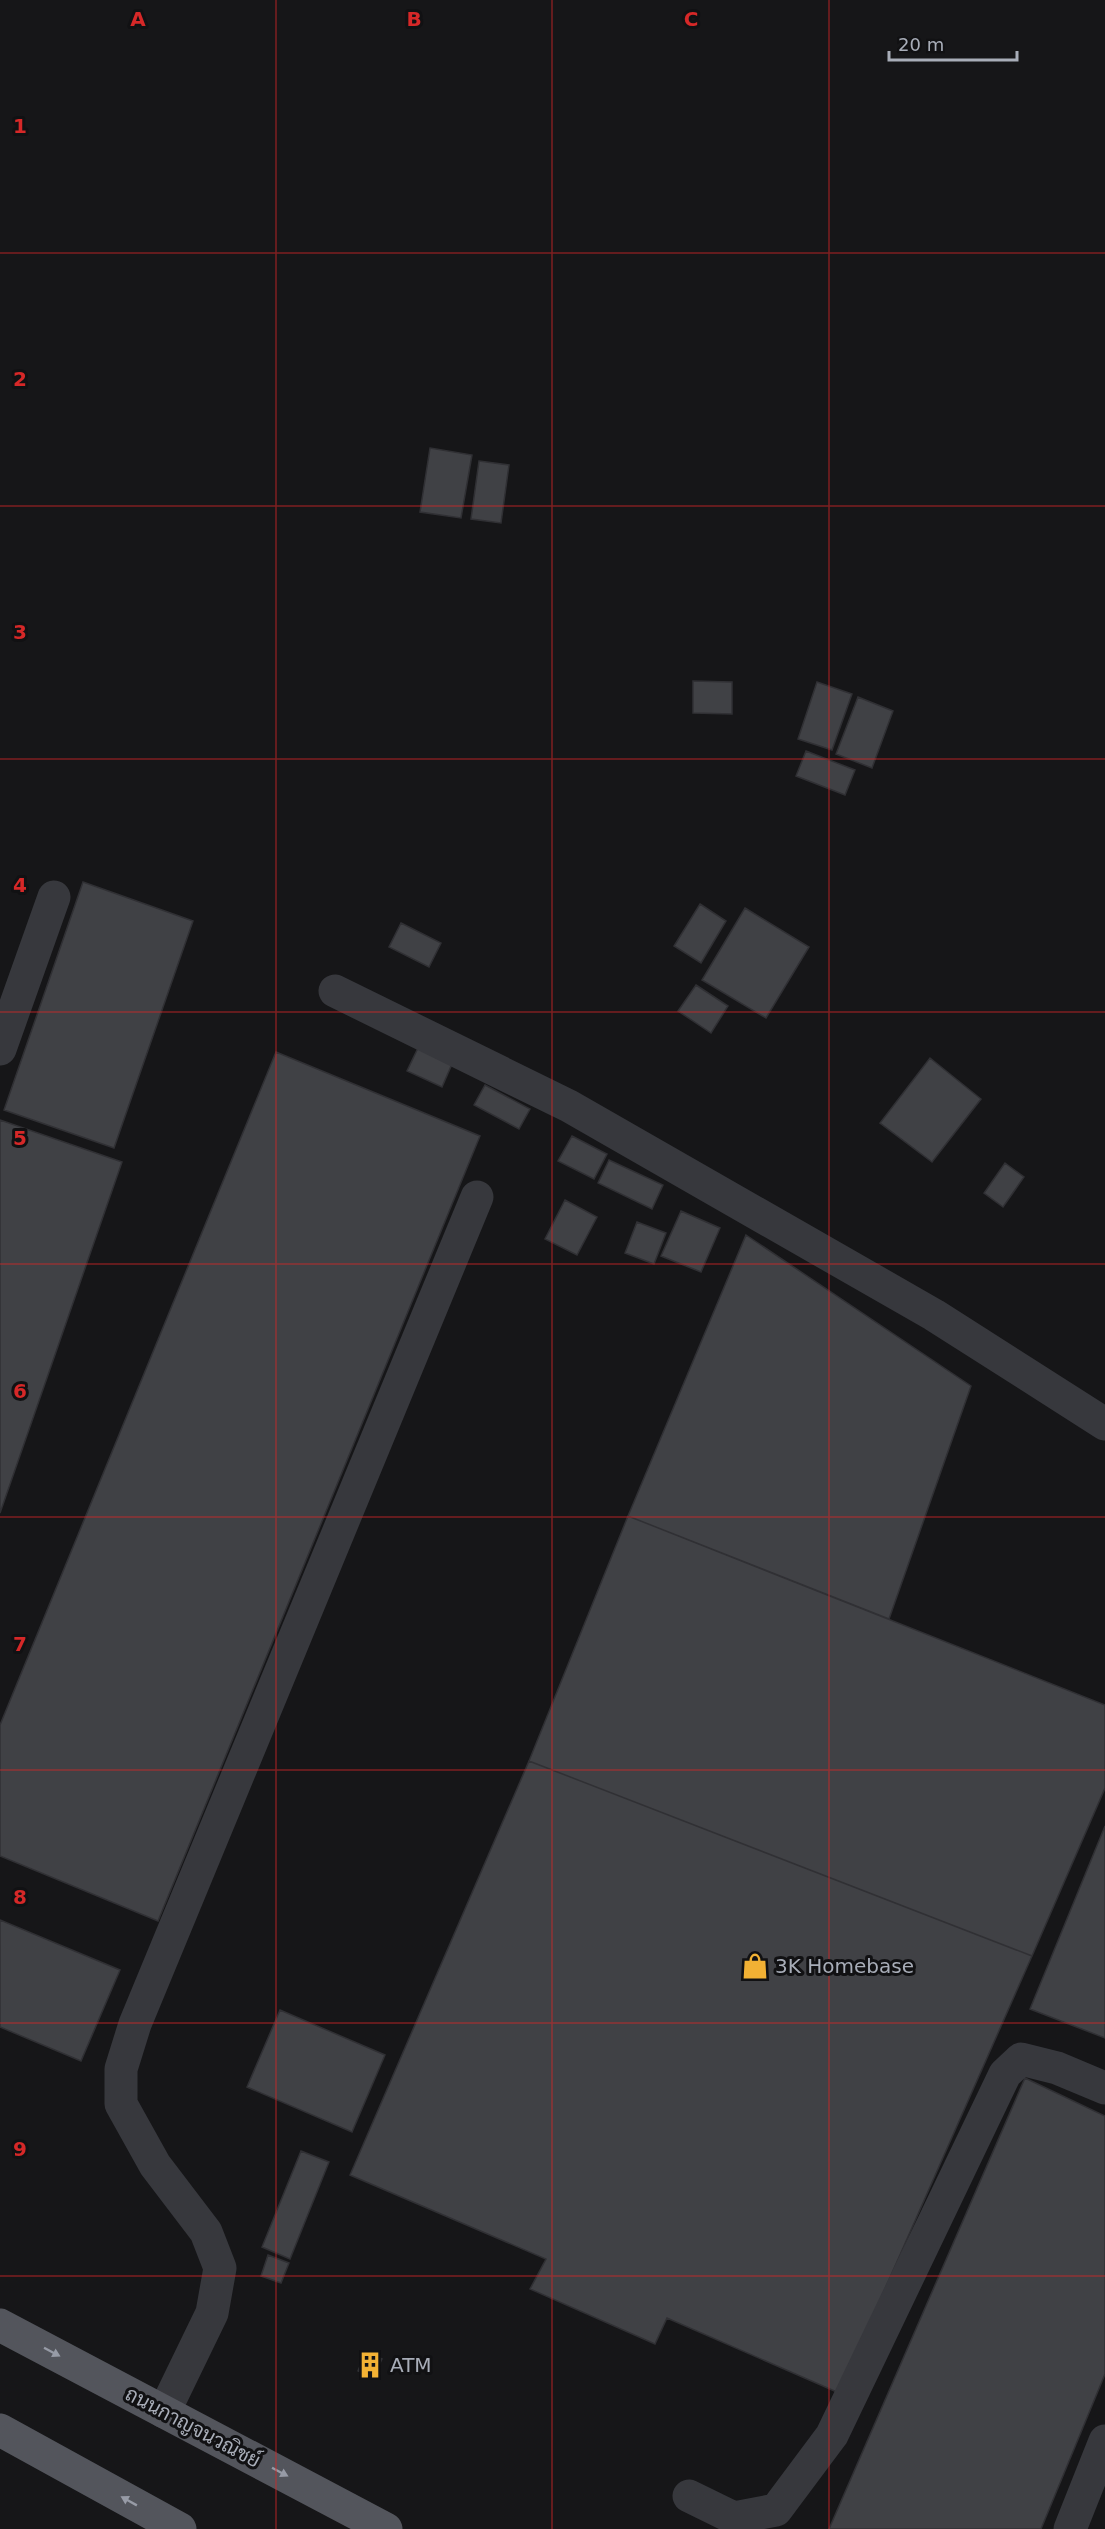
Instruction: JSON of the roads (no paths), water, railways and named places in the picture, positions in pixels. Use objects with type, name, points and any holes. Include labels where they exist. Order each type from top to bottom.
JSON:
[{"type":"main road","name":"ถนนกาญจนวณิชย์","points":[[0,2325],[386,2529]]},
{"type":"main road","points":[[0,2430],[180,2529]]},
{"type":"street","points":[[0,1049],[54,897]]},
{"type":"street","points":[[335,991],[569,1106],[934,1316],[1105,1424]]},
{"type":"street","points":[[164,2412],[212,2313],[220,2268],[206,2232],[155,2165],[121,2104],[121,2069],[135,2024],[477,1197]]},
{"type":"street","points":[[688,2496],[734,2518],[776,2510],[832,2435],[1005,2074],[1021,2059],[1057,2068],[1105,2088]]},
{"type":"street","points":[[1070,2529],[1105,2441]]},
{"type":"place","name":"3K Homebase","points":[[755,1966]]},
{"type":"place","name":"ATM","points":[[370,2365]]}]
